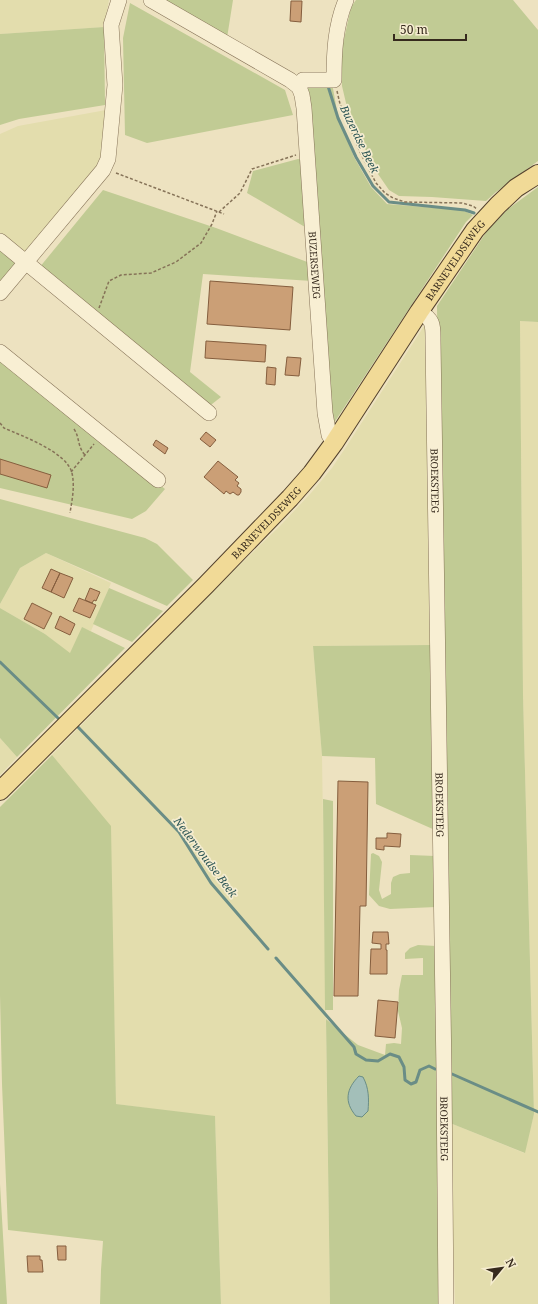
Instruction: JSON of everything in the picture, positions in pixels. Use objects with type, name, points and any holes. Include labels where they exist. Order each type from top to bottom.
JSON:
[{"type":"main road","name":"BARNEVELDSEWEG","points":[[0,791],[206,585],[290,498],[312,473],[334,443],[419,312],[475,230],[490,219],[498,205],[516,188],[538,174]]},
{"type":"street","points":[[0,293],[104,168],[108,159],[115,85],[111,25],[119,0]]},
{"type":"street","points":[[151,0],[275,70],[299,87],[303,80],[334,80],[334,48],[340,17],[346,0]]},
{"type":"street","name":"BUZERSEWEG","points":[[299,87],[304,108],[325,413],[329,436],[334,443]]},
{"type":"street","points":[[0,241],[209,413]]},
{"type":"street","name":"BROEKSTEEG","points":[[419,312],[431,321],[434,342],[446,1304]]},
{"type":"street","points":[[0,352],[158,480]]},
{"type":"path","name":"BARNEVELDSEWEG","points":[[334,80],[340,104],[360,152],[376,183],[385,193],[393,198],[405,202],[462,204],[473,206],[490,219]]},
{"type":"path","points":[[219,212],[240,193],[252,169],[307,151]]},
{"type":"path","points":[[104,168],[224,214]]},
{"type":"path","points":[[91,316],[100,306],[109,281],[121,275],[151,273],[176,262],[201,242],[212,224],[217,211]]},
{"type":"path","points":[[0,423],[4,428],[43,446],[63,458],[71,472],[73,493],[70,513]]},
{"type":"path","points":[[71,472],[102,434]]},
{"type":"shaded area","points":[[0,0],[109,0],[104,27],[0,34]]},
{"type":"shaded area","points":[[106,110],[103,158],[24,255],[0,236],[0,134],[18,126]]},
{"type":"shaded area","points":[[428,320],[431,645],[313,646],[322,756],[330,1304],[221,1304],[215,1117],[116,1104],[113,958],[52,755],[311,493],[332,468]]},
{"type":"shaded area","points":[[520,321],[538,322],[538,1304],[455,1304],[450,1123],[524,1153],[534,1114],[523,695]]},
{"type":"shaded area","points":[[46,553],[111,583],[91,631],[82,628],[70,654],[45,634],[0,608],[0,604],[20,568]]},
{"type":"shaded area","points":[[0,738],[17,757],[0,775]]},
{"type":"green space","points":[[161,0],[233,0],[227,38]]},
{"type":"green space","points":[[356,0],[513,0],[538,30],[538,161],[486,201],[399,196],[389,190],[378,174],[361,141],[346,103],[342,86],[341,53],[351,7]]},
{"type":"green space","points":[[130,3],[285,90],[293,115],[147,143],[125,135],[123,38]]},
{"type":"green space","points":[[104,27],[105,105],[19,119],[0,125],[0,34]]},
{"type":"green space","points":[[307,82],[332,83],[338,116],[354,157],[371,187],[387,204],[462,210],[473,215],[466,222],[332,426]]},
{"type":"green space","points":[[298,159],[303,160],[305,227],[247,193],[253,171]]},
{"type":"green space","points":[[538,187],[538,322],[520,321],[523,695],[534,1114],[525,1153],[450,1123],[442,721],[437,306],[487,231],[508,209]]},
{"type":"green space","points":[[103,190],[216,228],[310,263],[312,281],[203,274],[190,372],[221,397],[207,408],[39,268]]},
{"type":"green space","points":[[0,245],[18,260],[0,288]]},
{"type":"green space","points":[[0,358],[165,489],[146,511],[132,519],[0,488]]},
{"type":"green space","points":[[0,499],[145,538],[157,544],[193,580],[167,606],[46,553],[20,568],[0,604]]},
{"type":"green space","points":[[109,588],[163,611],[132,642],[93,624]]},
{"type":"green space","points":[[0,608],[45,634],[70,653],[82,627],[125,648],[17,757],[0,738]]},
{"type":"green space","points":[[431,645],[435,830],[376,804],[375,758],[322,756],[313,646]]},
{"type":"green space","points":[[52,755],[111,826],[116,1104],[215,1116],[221,1304],[100,1304],[103,1241],[8,1230],[0,995],[0,807]]},
{"type":"green space","points":[[323,799],[333,801],[333,1010],[325,1010]]},
{"type":"green space","points":[[373,853],[379,856],[382,862],[379,890],[382,899],[391,894],[391,883],[393,877],[400,874],[410,873],[410,855],[435,856],[436,907],[390,909],[379,906],[369,895],[371,854]]},
{"type":"green space","points":[[418,945],[436,946],[442,1304],[330,1304],[326,1019],[358,1045],[385,1055],[386,1044],[401,1044],[402,1028],[398,1011],[399,990],[402,975],[423,975],[423,958],[405,959],[405,953],[410,948]]},
{"type":"green space","points":[[0,1184],[7,1304],[0,1304]]},
{"type":"water","points":[[359,1076],[363,1077],[365,1081],[368,1098],[368,1111],[362,1117],[356,1116],[348,1101],[351,1086]]},
{"type":"building","points":[[291,1],[302,1],[301,22],[290,21]]},
{"type":"building","points":[[210,281],[293,287],[290,330],[207,324]]},
{"type":"building","points":[[206,341],[266,345],[265,362],[205,358]]},
{"type":"building","points":[[287,357],[301,358],[299,376],[285,375]]},
{"type":"building","points":[[267,367],[276,368],[275,385],[266,384]]},
{"type":"building","points":[[206,432],[216,440],[210,447],[200,439]]},
{"type":"building","points":[[156,440],[168,448],[165,454],[153,445]]},
{"type":"building","points":[[0,459],[51,475],[47,488],[0,474]]},
{"type":"building","points":[[218,461],[238,477],[235,480],[239,483],[237,486],[241,489],[239,495],[233,492],[230,494],[226,491],[224,494],[204,477]]},
{"type":"building","points":[[51,569],[60,573],[51,592],[42,588]]},
{"type":"building","points":[[60,573],[73,578],[64,598],[51,592]]},
{"type":"building","points":[[90,588],[100,592],[96,601],[94,600],[92,603],[85,600]]},
{"type":"building","points":[[79,598],[96,605],[90,618],[73,611]]},
{"type":"building","points":[[32,603],[52,613],[44,629],[24,619]]},
{"type":"building","points":[[60,616],[75,624],[70,635],[55,628]]},
{"type":"building","points":[[338,781],[368,782],[366,906],[360,906],[358,996],[334,996]]},
{"type":"building","points":[[387,833],[401,834],[400,847],[384,846],[384,850],[376,849],[376,838],[387,838]]},
{"type":"building","points":[[373,932],[388,932],[389,944],[386,944],[387,974],[370,974],[371,949],[381,949],[381,944],[372,943]]},
{"type":"building","points":[[378,1000],[398,1002],[395,1038],[375,1036]]},
{"type":"building","points":[[57,1246],[66,1246],[66,1260],[58,1260]]},
{"type":"building","points":[[27,1256],[40,1256],[40,1260],[42,1260],[43,1272],[28,1272]]},
{"type":"waterway","name":"Buzerdse Beek","points":[[328,86],[338,118],[356,157],[373,186],[389,202],[465,210],[474,213]]},
{"type":"waterway","name":"Nederwoudse Beek","points":[[0,662],[59,719]]},
{"type":"waterway","name":"Nederwoudse Beek","points":[[77,726],[179,832],[211,883],[268,949]]},
{"type":"waterway","name":"Nederwoudse Beek","points":[[276,958],[354,1047],[356,1054],[366,1060],[378,1061],[390,1054],[399,1057],[404,1067],[405,1080],[411,1084],[416,1082],[420,1070],[429,1066],[435,1069]]},
{"type":"waterway","name":"Nederwoudse Beek","points":[[452,1074],[538,1112]]}]
